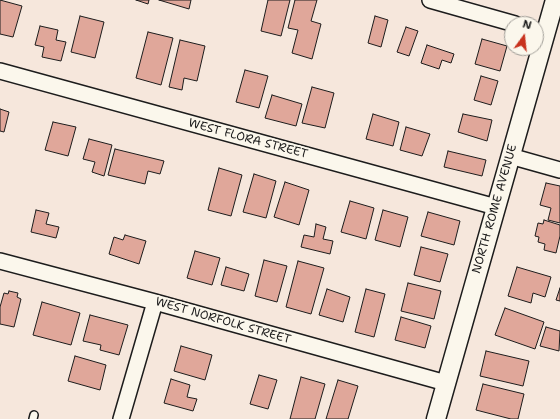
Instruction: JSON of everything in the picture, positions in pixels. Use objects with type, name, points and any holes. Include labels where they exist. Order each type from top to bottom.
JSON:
[{"type":"street","points":[[430,0],[504,21]]},
{"type":"street","name":"NORTH ROME AVENUE","points":[[544,24],[555,0]]},
{"type":"street","name":"NORTH ROME AVENUE","points":[[436,419],[510,156],[535,56]]},
{"type":"street","name":"WEST FLORA STREET","points":[[0,71],[496,207]]},
{"type":"street","points":[[510,156],[560,170]]},
{"type":"street","name":"WEST NORFOLK STREET","points":[[0,261],[155,302],[446,383]]},
{"type":"street","points":[[121,419],[155,302]]},
{"type":"building","points":[[0,0],[22,6],[13,37],[0,34]]},
{"type":"building","points":[[136,0],[149,0],[148,4]]},
{"type":"building","points":[[159,0],[191,0],[189,9]]},
{"type":"building","points":[[268,0],[290,0],[281,36],[261,31]]},
{"type":"building","points":[[295,0],[317,0],[311,21],[321,24],[312,59],[292,53],[298,30],[288,28]]},
{"type":"building","points":[[80,16],[104,22],[95,58],[71,52]]},
{"type":"building","points":[[375,16],[388,20],[381,47],[368,43]]},
{"type":"building","points":[[40,26],[58,30],[56,40],[66,42],[61,61],[42,57],[44,47],[35,45]]},
{"type":"building","points":[[406,27],[418,31],[409,56],[397,52]]},
{"type":"building","points":[[148,32],[173,38],[161,85],[136,78]]},
{"type":"building","points":[[482,39],[504,45],[504,56],[500,71],[475,64]]},
{"type":"building","points":[[180,40],[205,46],[197,81],[184,78],[182,90],[169,87]]},
{"type":"building","points":[[427,45],[454,54],[451,63],[442,60],[439,69],[421,63]]},
{"type":"building","points":[[245,70],[268,76],[259,108],[236,102]]},
{"type":"building","points":[[481,76],[498,81],[491,105],[474,100]]},
{"type":"building","points":[[312,87],[334,93],[325,128],[302,123]]},
{"type":"building","points":[[272,95],[302,104],[296,126],[265,118]]},
{"type":"building","points":[[0,109],[9,112],[4,132],[0,131]]},
{"type":"building","points":[[373,114],[399,122],[393,146],[366,139]]},
{"type":"building","points":[[463,114],[492,120],[487,141],[458,132]]},
{"type":"building","points":[[53,122],[76,127],[68,156],[45,150]]},
{"type":"building","points":[[406,127],[430,134],[422,156],[400,150]]},
{"type":"building","points":[[89,139],[112,145],[104,176],[92,172],[95,162],[83,159]]},
{"type":"building","points":[[115,149],[164,161],[160,174],[148,171],[145,184],[108,175]]},
{"type":"building","points":[[448,151],[486,160],[482,176],[444,167]]},
{"type":"building","points":[[219,168],[242,175],[231,216],[208,210]]},
{"type":"building","points":[[254,174],[276,181],[266,218],[243,212]]},
{"type":"building","points":[[285,182],[309,190],[299,225],[274,217]]},
{"type":"building","points":[[546,183],[560,186],[560,223],[548,220],[551,208],[540,205]]},
{"type":"building","points":[[350,201],[374,208],[366,239],[341,232]]},
{"type":"building","points":[[36,210],[49,213],[46,224],[59,227],[56,238],[31,232]]},
{"type":"building","points":[[383,210],[408,217],[400,247],[375,240]]},
{"type":"building","points":[[428,212],[460,221],[454,245],[421,236]]},
{"type":"building","points":[[544,220],[560,225],[560,236],[556,253],[544,250],[545,244],[538,242],[539,237],[535,236],[538,223],[543,224]]},
{"type":"building","points":[[316,224],[326,227],[323,239],[333,241],[330,254],[301,247],[304,235],[314,237]]},
{"type":"building","points":[[125,235],[146,241],[139,264],[109,254],[114,237],[123,240]]},
{"type":"building","points":[[421,247],[448,254],[440,282],[414,275]]},
{"type":"building","points":[[195,251],[220,258],[212,285],[187,278]]},
{"type":"building","points":[[264,260],[287,266],[277,302],[255,296]]},
{"type":"building","points":[[298,261],[324,268],[311,314],[286,307]]},
{"type":"building","points":[[226,267],[249,274],[244,291],[221,285]]},
{"type":"building","points":[[517,267],[551,277],[545,297],[533,293],[531,303],[508,296]]},
{"type":"building","points":[[408,283],[441,291],[434,319],[401,311]]},
{"type":"building","points":[[560,288],[560,301],[556,300]]},
{"type":"building","points":[[327,289],[350,297],[343,322],[319,315]]},
{"type":"building","points":[[366,289],[385,294],[374,337],[355,332]]},
{"type":"building","points":[[9,291],[18,293],[17,297],[21,299],[14,327],[0,324],[0,307],[4,293],[8,294]]},
{"type":"building","points":[[42,302],[80,313],[71,345],[33,335]]},
{"type":"building","points":[[505,308],[544,322],[535,349],[495,335]]},
{"type":"building","points":[[90,315],[128,325],[119,355],[100,350],[101,345],[83,341]]},
{"type":"building","points":[[401,317],[431,326],[425,348],[395,340]]},
{"type":"building","points":[[546,327],[560,331],[559,351],[540,346]]},
{"type":"building","points":[[181,346],[212,355],[205,380],[174,371]]},
{"type":"building","points":[[486,351],[529,361],[523,386],[480,376]]},
{"type":"building","points":[[75,356],[106,365],[100,390],[68,381]]},
{"type":"building","points":[[259,375],[277,380],[268,409],[250,404]]},
{"type":"building","points":[[301,377],[325,384],[315,419],[290,419]]},
{"type":"building","points":[[171,379],[190,385],[187,397],[197,399],[193,411],[164,403]]},
{"type":"building","points":[[338,380],[358,386],[348,419],[326,419]]},
{"type":"building","points":[[483,384],[524,394],[518,419],[511,419],[476,410]]}]
